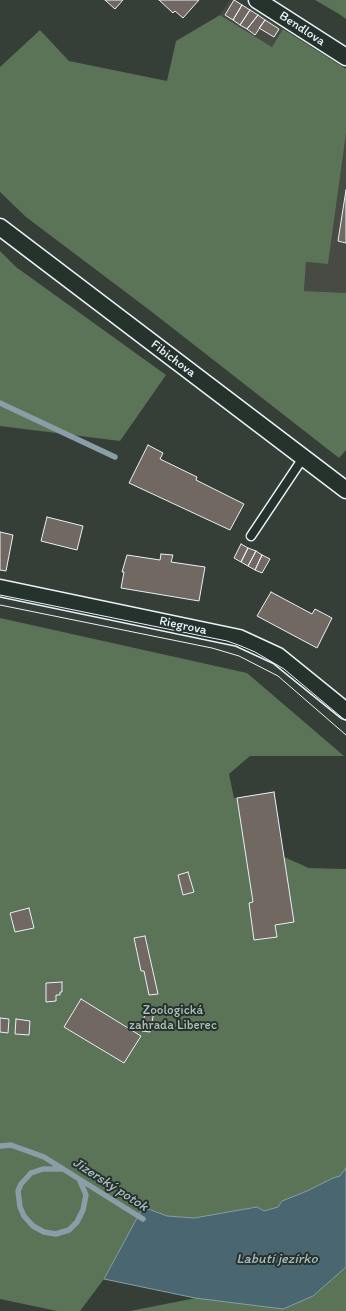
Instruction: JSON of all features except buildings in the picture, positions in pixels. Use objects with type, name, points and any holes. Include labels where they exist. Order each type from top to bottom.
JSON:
[{"type":"street","name":"Bendlova","points":[[257,0],[346,57]]},
{"type":"street","name":"Fibichova","points":[[0,227],[346,490]]},
{"type":"street","name":"Riegrova","points":[[0,588],[239,638],[278,656],[346,711]]},
{"type":"lane","points":[[251,536],[303,458]]},
{"type":"shaded area","points":[[230,0],[236,0],[283,29],[272,47],[220,15]]},
{"type":"shaded area","points":[[346,134],[346,293],[304,291],[306,262],[328,264]]},
{"type":"green space","points":[[315,0],[346,0],[346,19],[339,14]]},
{"type":"green space","points":[[220,15],[272,47],[283,29],[346,69],[346,134],[328,264],[306,262],[304,291],[346,293],[346,450],[339,458],[152,312],[26,217],[0,192],[0,67],[40,30],[69,61],[167,81],[176,41]]},
{"type":"green space","points":[[0,251],[16,267],[166,375],[120,441],[0,426]]},
{"type":"green space","name":"Zoologická zahrada Liberec","points":[[0,618],[247,673],[344,756],[250,756],[229,774],[234,798],[274,792],[284,857],[309,868],[346,869],[346,1168],[340,1177],[333,1178],[282,1201],[278,1207],[264,1211],[257,1207],[194,1218],[167,1216],[143,1207],[104,1279],[80,1311],[57,1311],[0,1299]]},
{"type":"green space","points":[[346,1267],[346,1311],[130,1311],[196,1298],[283,1309],[313,1296]]},
{"type":"water","name":"Labutí jezírko","points":[[346,1168],[346,1267],[313,1296],[283,1309],[195,1298],[104,1279],[143,1207],[167,1216],[194,1218],[257,1207],[264,1211],[278,1207],[282,1201],[340,1176]]},
{"type":"waterway","points":[[0,403],[115,457]]},
{"type":"waterway","name":"Jizerský potok","points":[[0,1146],[11,1145],[44,1157],[143,1219]]},
{"type":"waterway","points":[[62,1169],[43,1169],[31,1173],[21,1184],[18,1191],[20,1207],[24,1216],[33,1226],[44,1232],[56,1234],[69,1230],[77,1222],[83,1210],[86,1195],[80,1181]]},
{"type":"tram line","points":[[0,595],[227,641],[241,646],[255,652],[284,669],[346,721]]},
{"type":"tram line","points":[[0,605],[212,648],[239,656],[278,676],[346,735]]}]
